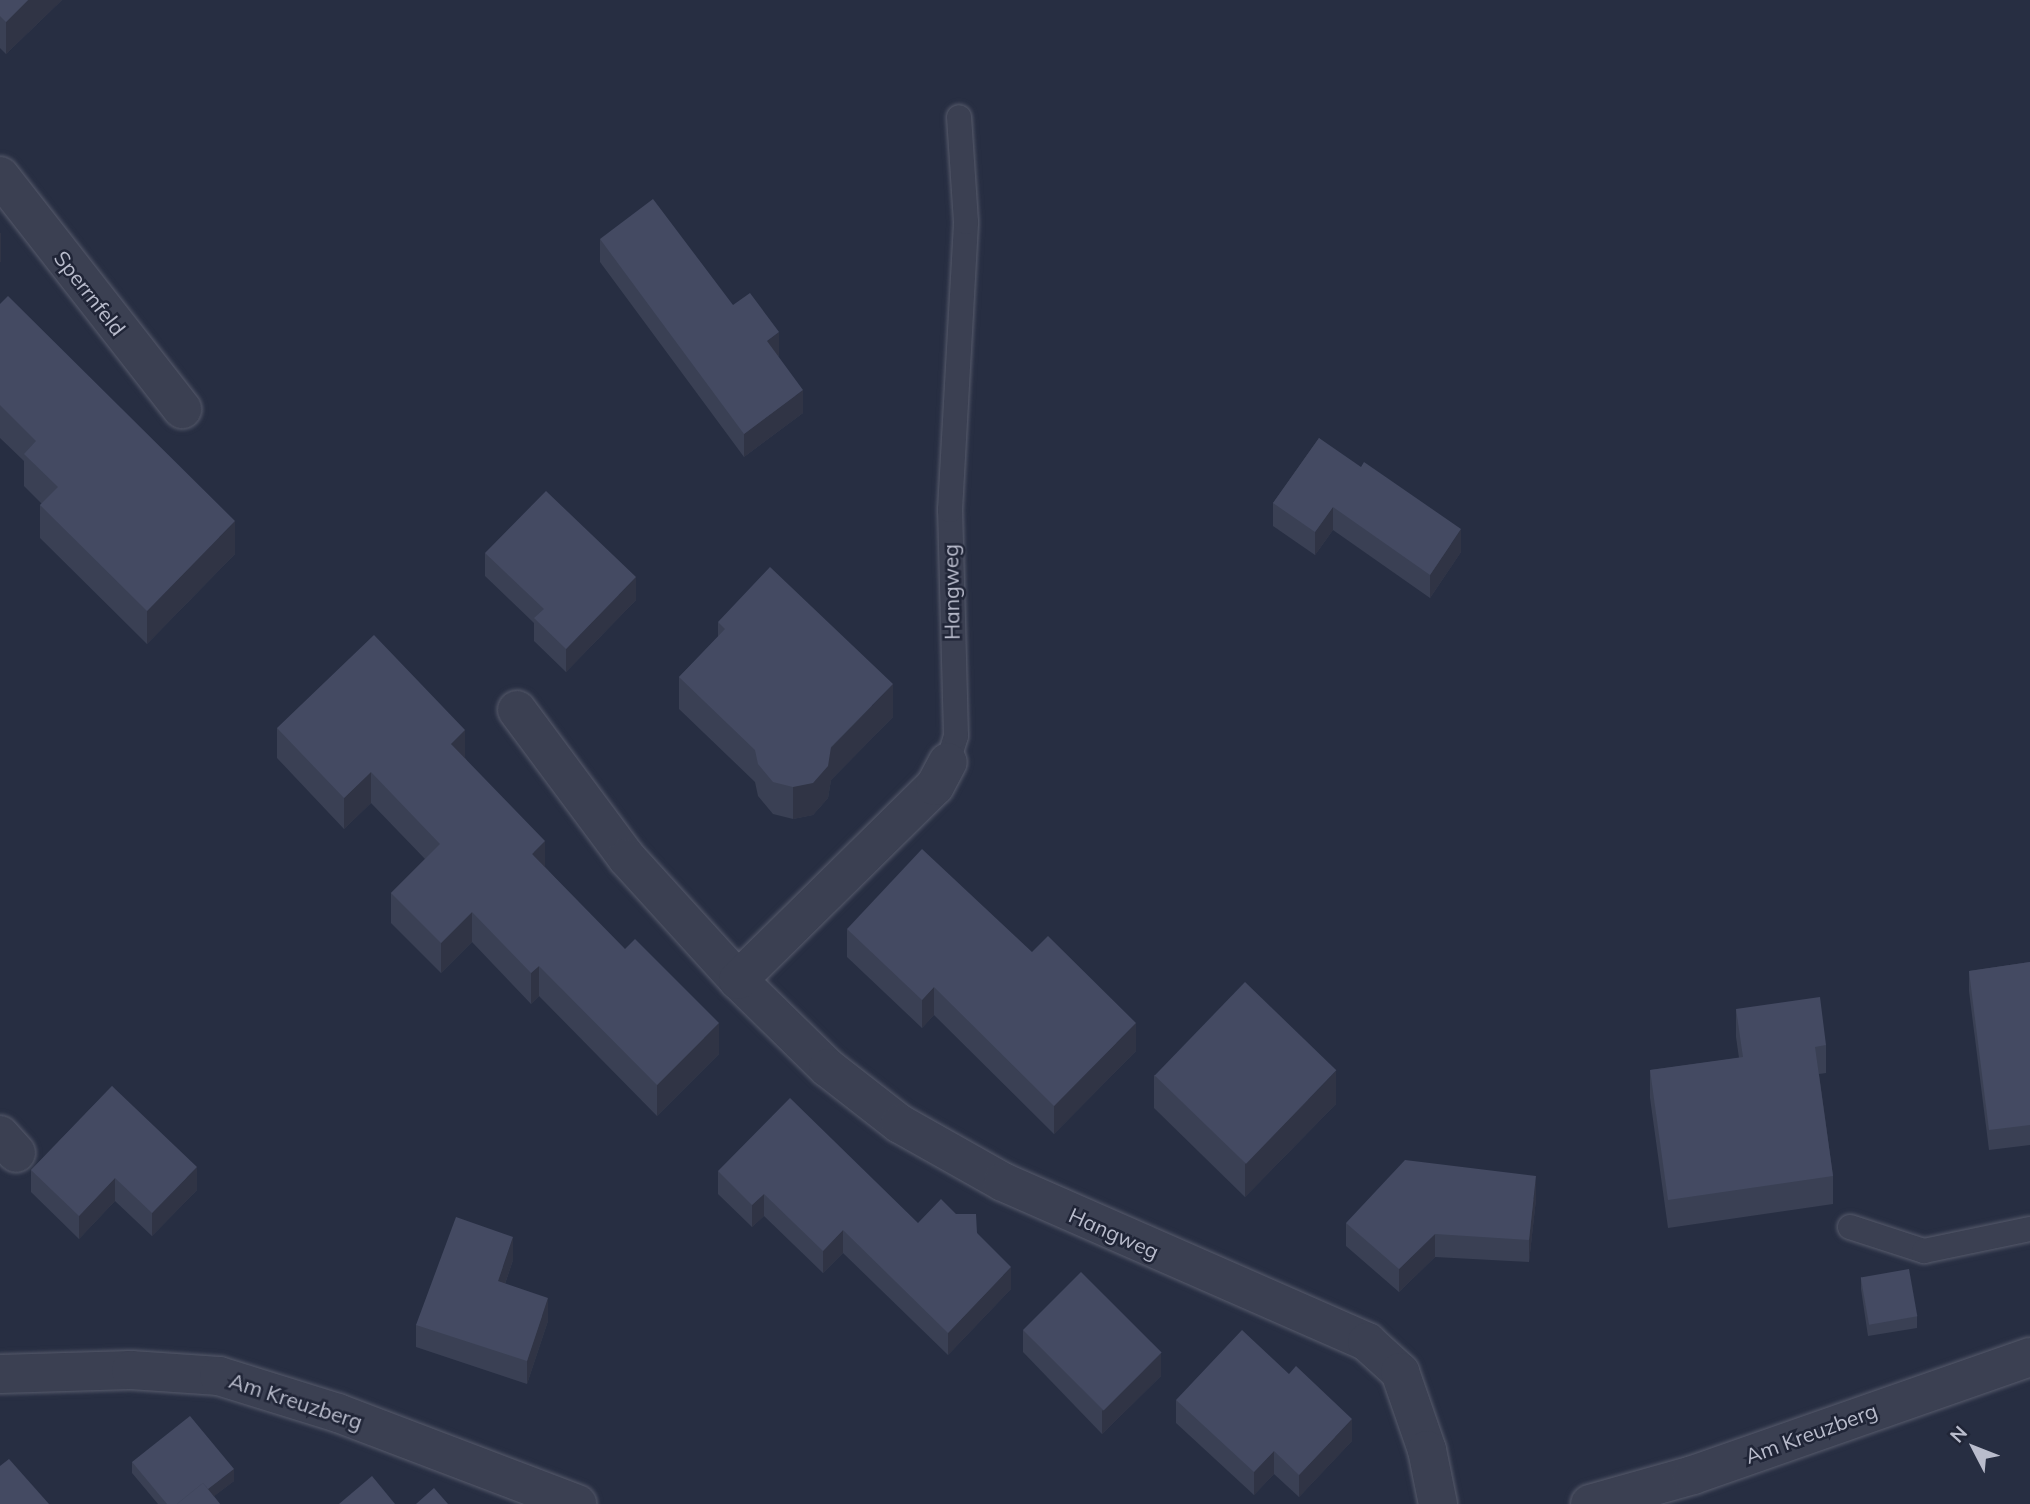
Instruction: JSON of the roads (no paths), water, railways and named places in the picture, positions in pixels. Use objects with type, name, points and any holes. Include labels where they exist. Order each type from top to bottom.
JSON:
[{"type":"street","name":"Sperrnfeld","points":[[0,176],[182,409]]},
{"type":"street","name":"Hangweg","points":[[517,710],[627,858],[738,980],[828,1068],[901,1124],[1003,1182],[1367,1342],[1400,1372],[1427,1450],[1438,1504]]},
{"type":"street","name":"Hangweg","points":[[738,980],[935,786],[948,762]]},
{"type":"street","name":"Am Kreuzberg","points":[[1590,1504],[1693,1475],[2030,1357]]},
{"type":"street","name":"Am Kreuzberg","points":[[0,1374],[131,1370],[219,1376],[338,1412],[578,1504]]},
{"type":"lane","name":"Hangweg","points":[[948,762],[956,736],[950,510],[966,222],[959,117]]},
{"type":"lane","points":[[1850,1227],[1924,1251],[2030,1229]]}]
